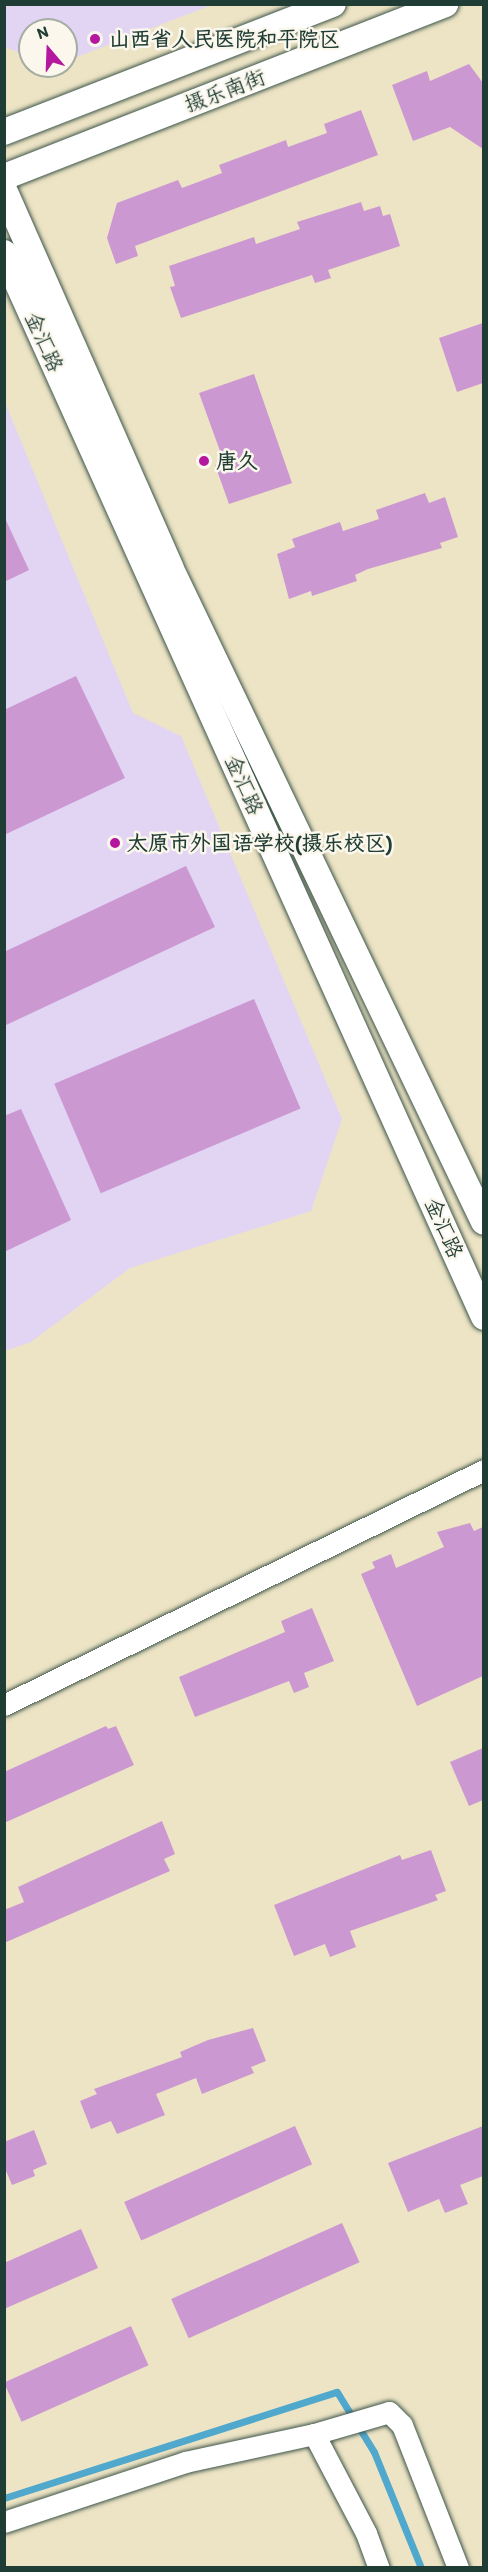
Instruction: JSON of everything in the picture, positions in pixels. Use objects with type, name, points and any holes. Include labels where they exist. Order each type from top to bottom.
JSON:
[{"type":"street","name":"摄乐南街","points":[[4,132],[333,4]]},
{"type":"street","name":"摄乐南街","points":[[4,177],[445,4]]},
{"type":"street","name":"金汇路","points":[[4,190],[170,567],[483,1222]]},
{"type":"street","name":"金汇路","points":[[4,253],[483,1317]]},
{"type":"street","points":[[4,1705],[483,1470]]},
{"type":"street","points":[[4,2522],[185,2462],[314,2434],[376,2413],[389,2412],[402,2425],[458,2568]]},
{"type":"street","points":[[314,2434],[366,2533],[379,2568]]},
{"type":"shaded area","name":"山西省人民医院和平院区","points":[[5,4],[212,5],[78,56],[78,18],[18,18],[18,52],[5,47]]},
{"type":"shaded area","name":"太原市外国语学校(摄乐校区)","points":[[4,400],[133,713],[181,736],[342,1119],[311,1211],[130,1268],[31,1342],[5,1351]]},
{"type":"building","points":[[469,64],[483,83],[483,149],[450,127],[413,141],[392,85],[427,71],[430,81]]},
{"type":"building","points":[[361,110],[378,155],[135,246],[138,256],[116,264],[107,238],[117,203],[178,180],[182,188],[222,173],[219,165],[286,140],[288,147],[327,133],[324,124]]},
{"type":"building","points":[[361,202],[364,211],[380,206],[383,216],[390,214],[400,246],[328,270],[331,278],[315,283],[312,275],[181,318],[170,287],[175,286],[169,266],[254,237],[256,244],[300,229],[297,222]]},
{"type":"building","points":[[483,323],[483,383],[457,392],[439,338]]},
{"type":"building","points":[[254,374],[292,483],[229,504],[215,465],[224,462],[199,393]]},
{"type":"building","points":[[425,493],[429,503],[445,497],[458,537],[440,543],[442,548],[368,569],[355,575],[357,581],[312,596],[311,591],[289,599],[277,554],[295,547],[292,539],[340,522],[343,531],[379,519],[376,510]]},
{"type":"building","points":[[4,516],[29,570],[4,582]]},
{"type":"building","points":[[76,676],[125,778],[4,835],[4,710]]},
{"type":"building","points":[[186,866],[215,927],[4,1026],[4,952]]},
{"type":"building","points":[[254,999],[300,1109],[101,1193],[54,1084]]},
{"type":"building","points":[[21,1109],[71,1220],[4,1252],[4,1116]]},
{"type":"building","points":[[470,1523],[474,1531],[483,1527],[483,1676],[417,1706],[361,1574],[375,1568],[372,1562],[391,1554],[396,1568],[444,1547],[437,1532]]},
{"type":"building","points":[[312,1608],[334,1661],[304,1673],[309,1687],[294,1693],[289,1681],[195,1717],[179,1677],[285,1632],[281,1621]]},
{"type":"building","points":[[106,1726],[108,1729],[116,1726],[134,1765],[4,1823],[4,1772]]},
{"type":"building","points":[[483,1748],[483,1800],[469,1806],[450,1762]]},
{"type":"building","points":[[162,1821],[175,1854],[164,1859],[170,1871],[4,1943],[4,1910],[24,1902],[18,1887]]},
{"type":"building","points":[[431,1850],[446,1891],[435,1895],[438,1900],[350,1931],[356,1947],[330,1957],[325,1944],[294,1956],[274,1905],[400,1855],[402,1860]]},
{"type":"building","points":[[253,2028],[266,2061],[251,2067],[254,2073],[202,2094],[196,2078],[156,2094],[165,2115],[117,2134],[111,2121],[91,2129],[80,2101],[97,2094],[94,2089],[182,2057],[180,2052],[208,2040]]},
{"type":"building","points":[[295,2126],[312,2164],[141,2240],[124,2202]]},
{"type":"building","points":[[483,2126],[483,2176],[460,2185],[468,2204],[445,2213],[439,2199],[408,2212],[388,2163]]},
{"type":"building","points":[[34,2130],[47,2164],[33,2170],[35,2176],[12,2185],[4,2166],[4,2142]]},
{"type":"building","points":[[342,2223],[359,2262],[189,2338],[171,2299]]},
{"type":"building","points":[[81,2229],[98,2268],[4,2309],[4,2263]]},
{"type":"building","points":[[131,2326],[148,2365],[22,2422],[4,2383]]},
{"type":"waterway","points":[[4,2498],[337,2392],[374,2452],[421,2568]]},
{"type":"place","name":"山西省人民医院和平院区","points":[[95,39]]},
{"type":"place","name":"唐久","points":[[204,461]]},
{"type":"place","name":"太原市外国语学校(摄乐校区)","points":[[115,843]]}]
